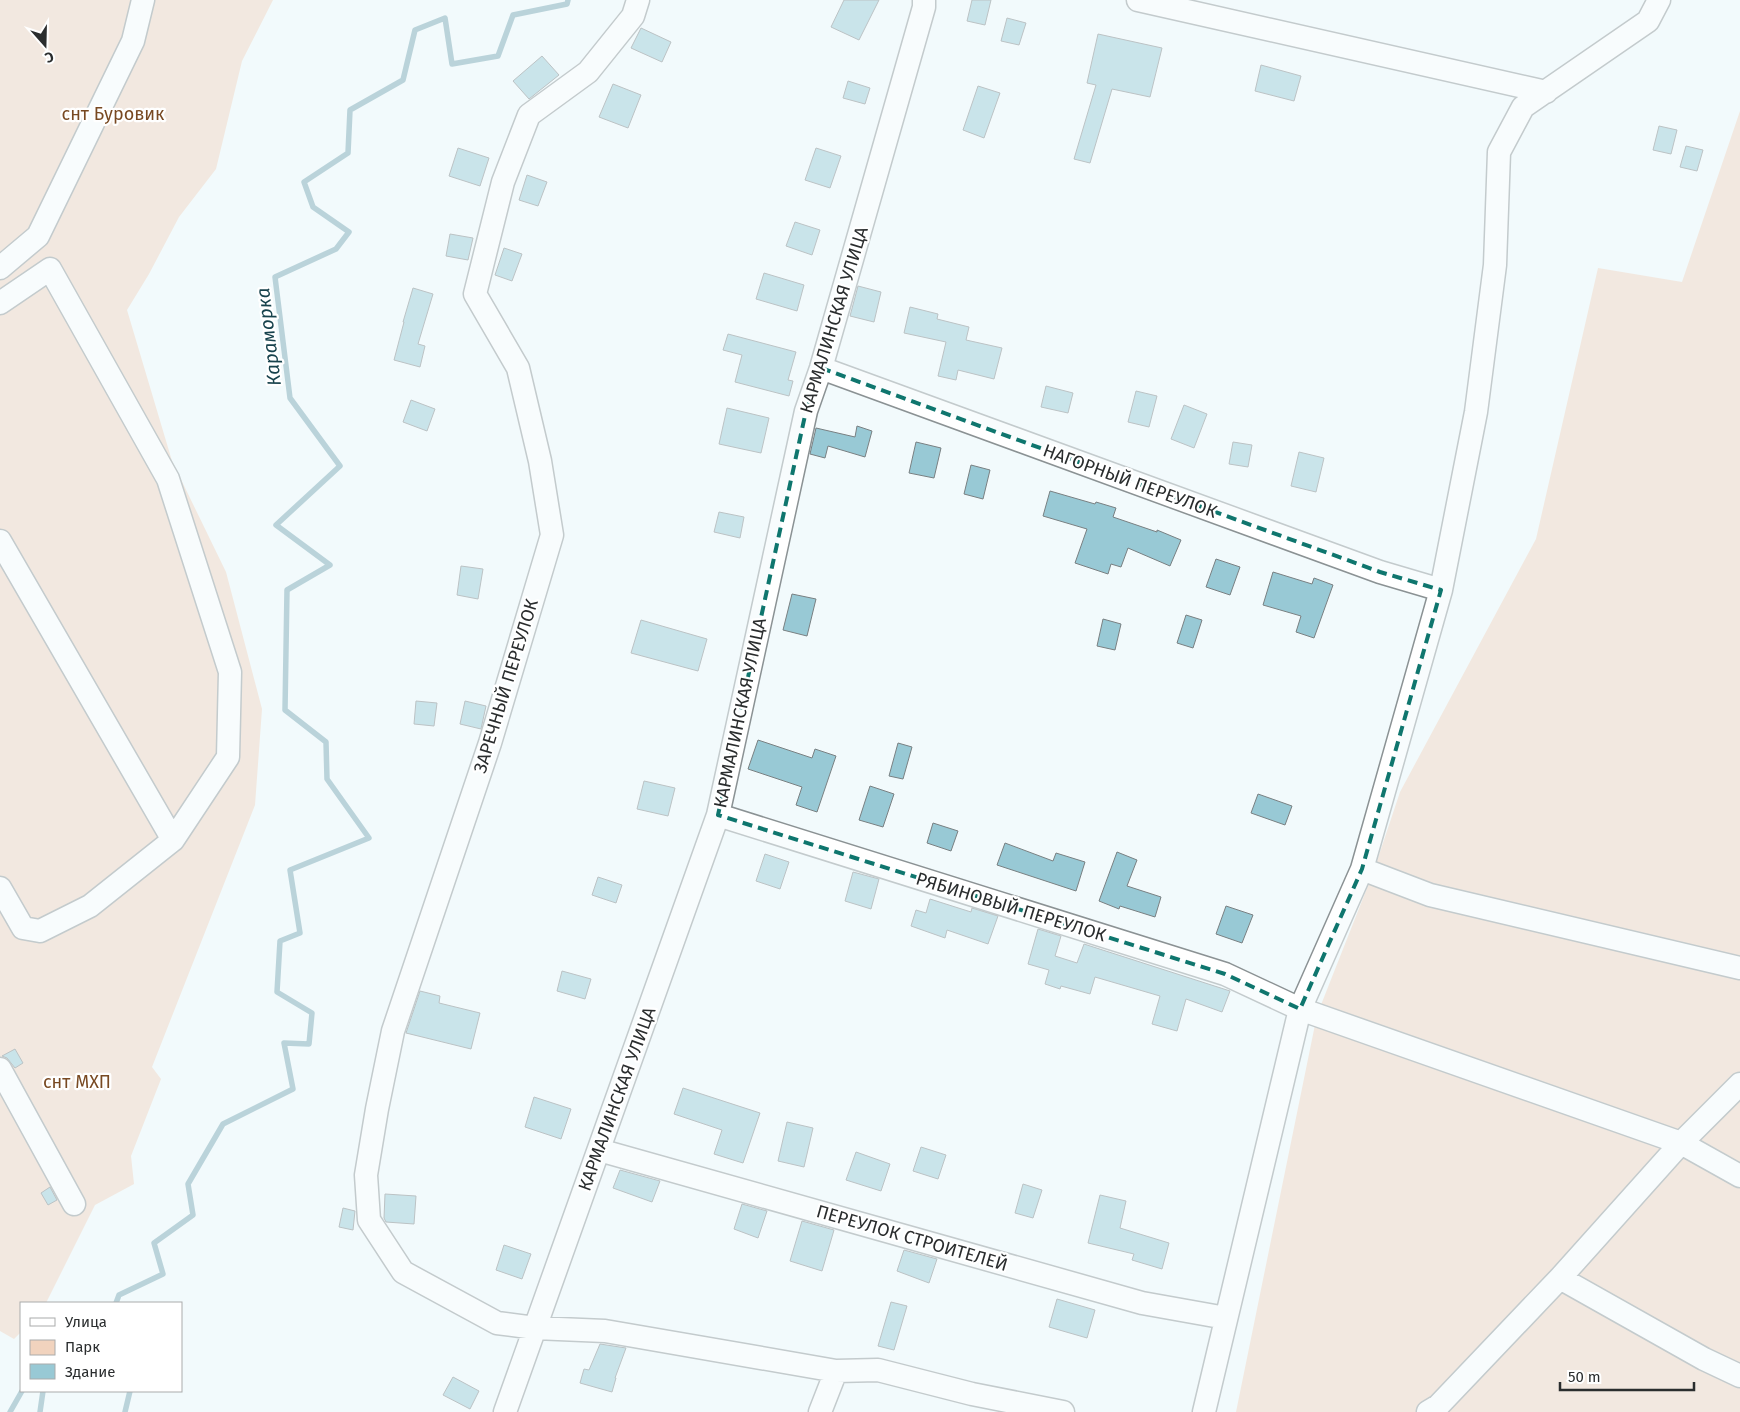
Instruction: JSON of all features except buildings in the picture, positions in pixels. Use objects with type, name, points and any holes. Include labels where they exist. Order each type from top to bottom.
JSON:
[{"type":"street","points":[[0,268],[38,236],[133,41],[143,0]]},
{"type":"street","name":"ЗАРЕЧНЫЙ ПЕРЕУЛОК","points":[[638,0],[633,16],[588,72],[529,115],[503,182],[475,294],[518,368],[540,461],[552,535],[490,743],[393,1031],[366,1175],[369,1220],[403,1272],[497,1323],[536,1328],[605,1331],[836,1371],[878,1370],[972,1394],[1063,1412]]},
{"type":"street","name":"КАРМАЛИНСКАЯ УЛИЦА","points":[[506,1412],[718,815],[806,410],[821,368],[924,7],[924,0]]},
{"type":"street","points":[[1138,0],[1546,92]]},
{"type":"street","points":[[1204,1412],[1300,1009],[1362,869],[1441,590],[1476,412],[1494,265],[1499,152],[1523,107],[1648,21],[1658,0]]},
{"type":"street","points":[[0,303],[50,268],[168,479],[230,672],[228,757],[173,840],[90,906],[40,931],[23,928],[0,888]]},
{"type":"street","name":"НАГОРНЫЙ ПЕРЕУЛОК","points":[[821,368],[1380,572],[1441,590]]},
{"type":"street","points":[[0,541],[173,840]]},
{"type":"street","name":"РЯБИНОВЫЙ ПЕРЕУЛОК","points":[[718,815],[1224,974],[1300,1009],[1681,1143],[1740,1176]]},
{"type":"street","points":[[1362,869],[1430,896],[1740,968]]},
{"type":"street","points":[[0,1069],[74,1204]]},
{"type":"street","points":[[1428,1412],[1438,1406],[1560,1278],[1681,1143],[1740,1084]]},
{"type":"street","name":"ПЕРЕУЛОК СТРОИТЕЛЕЙ","points":[[599,1150],[1142,1303],[1226,1318]]},
{"type":"street","points":[[1560,1278],[1704,1359],[1740,1376]]},
{"type":"street","points":[[820,1412],[836,1371]]},
{"type":"highlighted area","points":[[821,368],[1380,572],[1441,590],[1362,869],[1300,1009],[1225,974],[718,815],[806,411]]},
{"type":"green space","points":[[0,0],[273,0],[242,61],[216,169],[179,217],[149,274],[127,310],[172,461],[226,572],[262,709],[255,805],[152,1067],[161,1079],[131,1156],[134,1184],[95,1205],[46,1302],[20,1302],[20,1333],[14,1339],[0,1331]]},
{"type":"green space","points":[[1740,111],[1740,1412],[1236,1412],[1317,1015],[1373,873],[1400,792],[1536,539],[1598,268],[1682,282]]},
{"type":"waterway","name":"Караморка","points":[[116,1302],[119,1295],[163,1274],[154,1243],[193,1215],[188,1184],[223,1124],[293,1089],[284,1043],[309,1044],[312,1013],[277,992],[280,941],[300,933],[290,870],[369,838],[327,779],[326,742],[285,710],[287,590],[330,565],[276,525],[340,466],[290,398],[275,277],[336,249],[349,232],[313,207],[304,182],[348,153],[350,110],[403,80],[415,30],[445,18],[452,64],[498,56],[513,15],[567,4],[568,0]]},
{"type":"waterway","name":"Караморка","points":[[10,1412],[21,1392]]},
{"type":"waterway","name":"Караморка","points":[[40,1412],[43,1392]]},
{"type":"waterway","name":"Караморка","points":[[125,1412],[130,1392]]},
{"type":"park label","name":"снт Буровик","points":[[113,114]]},
{"type":"park label","name":"снт МХП","points":[[77,1082]]}]
